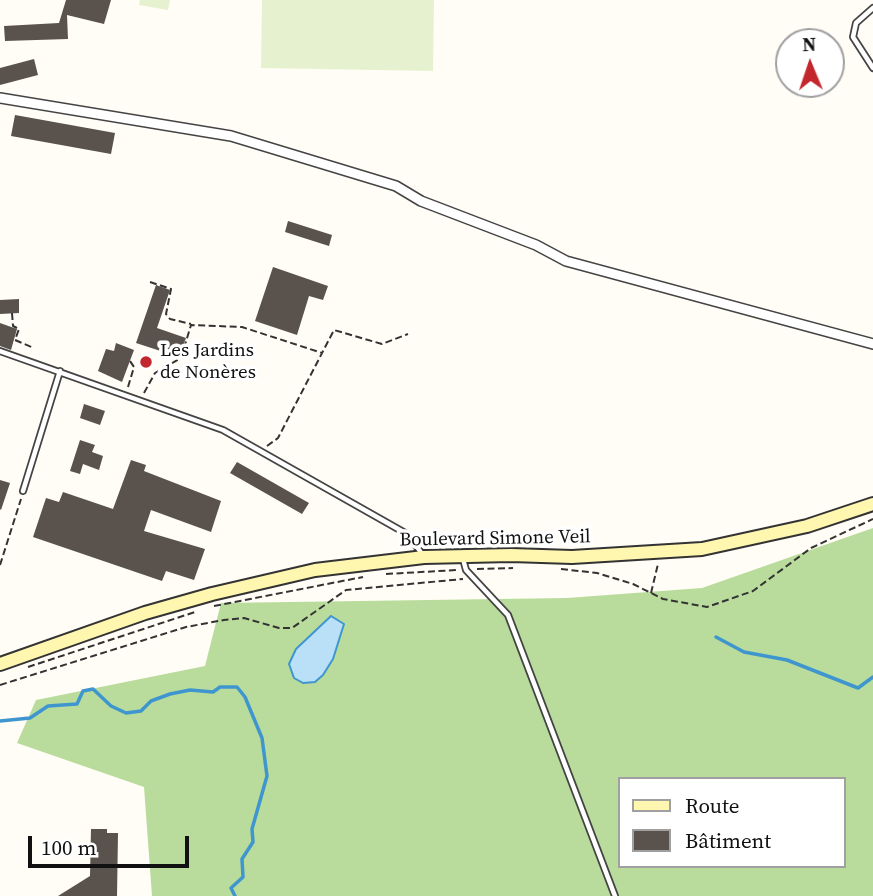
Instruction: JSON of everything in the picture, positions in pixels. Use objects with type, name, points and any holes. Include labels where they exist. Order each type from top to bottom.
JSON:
[{"type":"main road","name":"Boulevard Simone Veil","points":[[0,664],[212,594],[315,570],[462,555],[572,557],[661,553],[762,538],[873,504]]},
{"type":"street","points":[[0,97],[232,136],[396,186],[421,201],[536,245],[566,261],[873,344]]},
{"type":"lane","points":[[873,8],[856,23],[853,37],[873,68]]},
{"type":"lane","points":[[0,351],[223,430],[407,534],[416,542],[424,557]]},
{"type":"lane","points":[[23,491],[60,371]]},
{"type":"lane","points":[[462,555],[466,570],[508,615],[615,896]]},
{"type":"path","points":[[150,282],[171,289],[166,314],[170,319],[191,324],[242,327],[322,353]]},
{"type":"path","points":[[12,313],[13,326],[19,329],[15,340],[34,348]]},
{"type":"path","points":[[141,400],[155,373],[181,358],[191,324]]},
{"type":"path","points":[[256,448],[269,446],[278,438],[334,330],[382,344],[408,334]]},
{"type":"path","points":[[126,395],[134,367],[130,361]]},
{"type":"path","points":[[0,565],[23,491]]},
{"type":"path","points":[[554,569],[597,573],[633,584],[650,594],[697,606],[720,605],[753,591],[811,548],[873,519]]},
{"type":"path","points":[[650,594],[661,553]]},
{"type":"path","points":[[386,574],[519,567]]},
{"type":"path","points":[[0,685],[186,627],[244,618],[279,628],[292,628],[346,590],[461,581],[467,576],[466,570]]},
{"type":"path","points":[[208,608],[363,577]]},
{"type":"path","points":[[20,669],[195,612]]},
{"type":"green space","points":[[140,0],[170,0],[168,10],[139,5]]},
{"type":"green space","points":[[262,0],[434,0],[433,71],[261,68]]},
{"type":"green space","points":[[873,528],[873,896],[152,896],[144,787],[17,743],[36,700],[205,666],[221,603],[567,598],[702,588]]},
{"type":"water","points":[[331,616],[344,624],[333,659],[315,682],[303,683],[294,678],[289,664],[296,649]]},
{"type":"building","points":[[66,0],[111,0],[104,24],[67,15],[68,39],[5,41],[4,26],[59,23]]},
{"type":"building","points":[[34,59],[38,75],[0,85],[0,68]]},
{"type":"building","points":[[15,115],[115,133],[111,154],[11,136]]},
{"type":"building","points":[[288,221],[332,235],[329,246],[285,232]]},
{"type":"building","points":[[273,267],[328,286],[323,300],[309,296],[297,335],[255,321]]},
{"type":"building","points":[[156,285],[170,290],[157,328],[186,338],[179,357],[136,343]]},
{"type":"building","points":[[19,299],[19,313],[0,314],[0,300]]},
{"type":"building","points":[[0,323],[17,329],[11,350],[0,346]]},
{"type":"building","points":[[116,343],[134,350],[122,382],[98,371],[106,349],[114,351]]},
{"type":"building","points":[[84,404],[105,411],[100,425],[80,418]]},
{"type":"building","points":[[80,440],[95,445],[92,452],[103,456],[99,470],[83,464],[80,474],[70,471]]},
{"type":"building","points":[[131,460],[146,465],[144,471],[221,501],[211,532],[151,510],[144,531],[205,549],[194,580],[166,571],[162,581],[33,537],[46,498],[59,502],[63,492],[113,509]]},
{"type":"building","points":[[237,462],[309,503],[302,514],[230,473]]},
{"type":"building","points":[[0,480],[10,483],[1,510],[0,509]]},
{"type":"building","points":[[91,829],[107,829],[107,833],[118,833],[117,896],[58,896],[90,876]]},
{"type":"waterway","points":[[716,637],[744,652],[787,660],[858,688],[873,677]]},
{"type":"waterway","points":[[0,721],[30,718],[48,706],[77,704],[83,691],[93,689],[111,706],[126,713],[141,711],[151,701],[170,694],[190,690],[213,692],[220,687],[237,687],[245,697],[262,738],[267,776],[252,829],[253,842],[242,859],[243,877],[231,888],[235,896]]},
{"type":"place","name":"Les Jardins de Nonères","points":[[146,362]]}]
